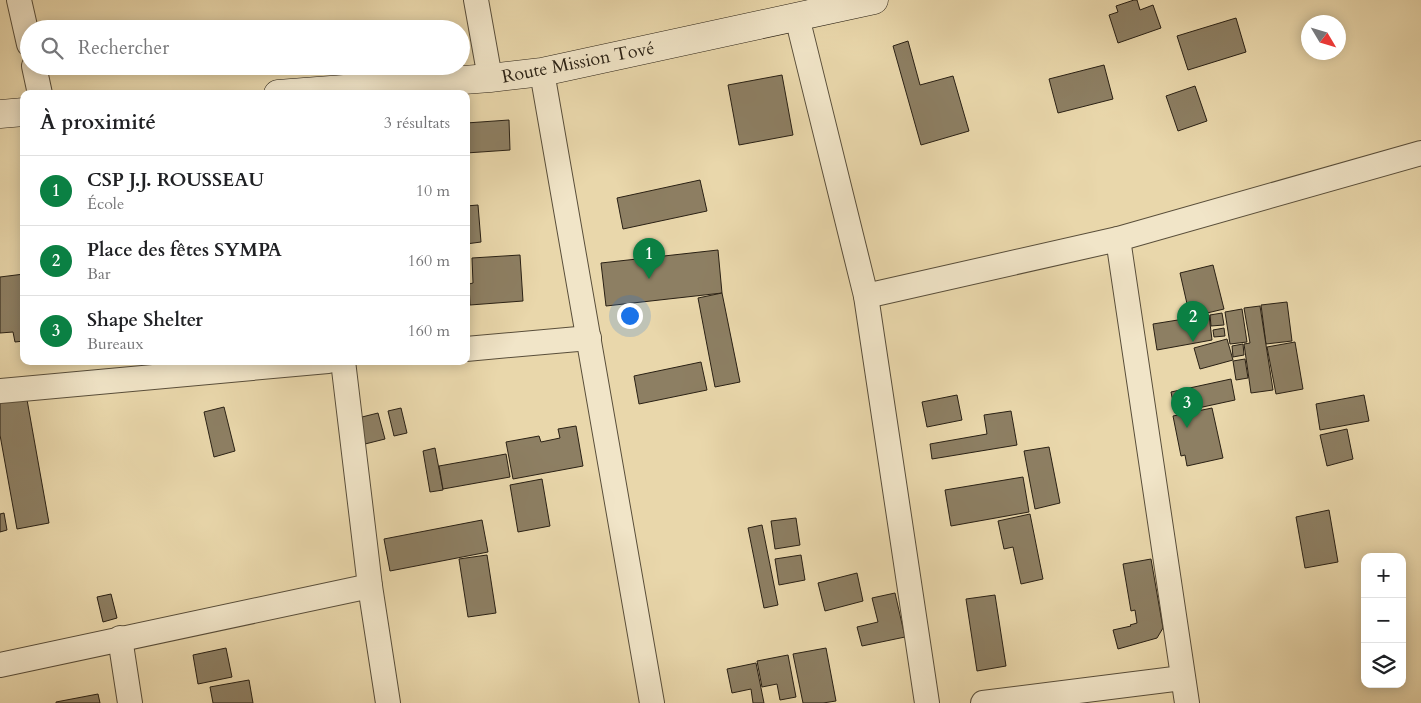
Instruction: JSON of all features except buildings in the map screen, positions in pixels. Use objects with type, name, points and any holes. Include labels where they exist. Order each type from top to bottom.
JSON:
[{"type":"street","points":[[19,0],[24,20]]},
{"type":"street","points":[[476,0],[490,78]]},
{"type":"street","name":"Route Mission Tové","points":[[331,90],[490,78],[542,72],[874,0]]},
{"type":"street","points":[[797,17],[866,296],[927,703]]},
{"type":"street","points":[[542,72],[652,703]]},
{"type":"street","points":[[36,75],[39,90]]},
{"type":"street","points":[[0,114],[20,112]]},
{"type":"street","points":[[866,296],[1118,238],[1421,153]]},
{"type":"street","points":[[1118,238],[1187,703]]},
{"type":"street","points":[[470,349],[589,338]]},
{"type":"street","points":[[0,390],[283,365]]},
{"type":"street","points":[[343,365],[370,586],[388,703]]},
{"type":"street","points":[[0,664],[370,586]]},
{"type":"street","points":[[120,638],[130,703]]},
{"type":"street","points":[[983,703],[1182,678]]},
{"type":"place","name":"CSP J.J. ROUSSEAU","points":[[649,279]]},
{"type":"place","name":"Place des fêtes SYMPA","points":[[1193,342]]},
{"type":"place","name":"Shape Shelter","points":[[1187,428]]}]
